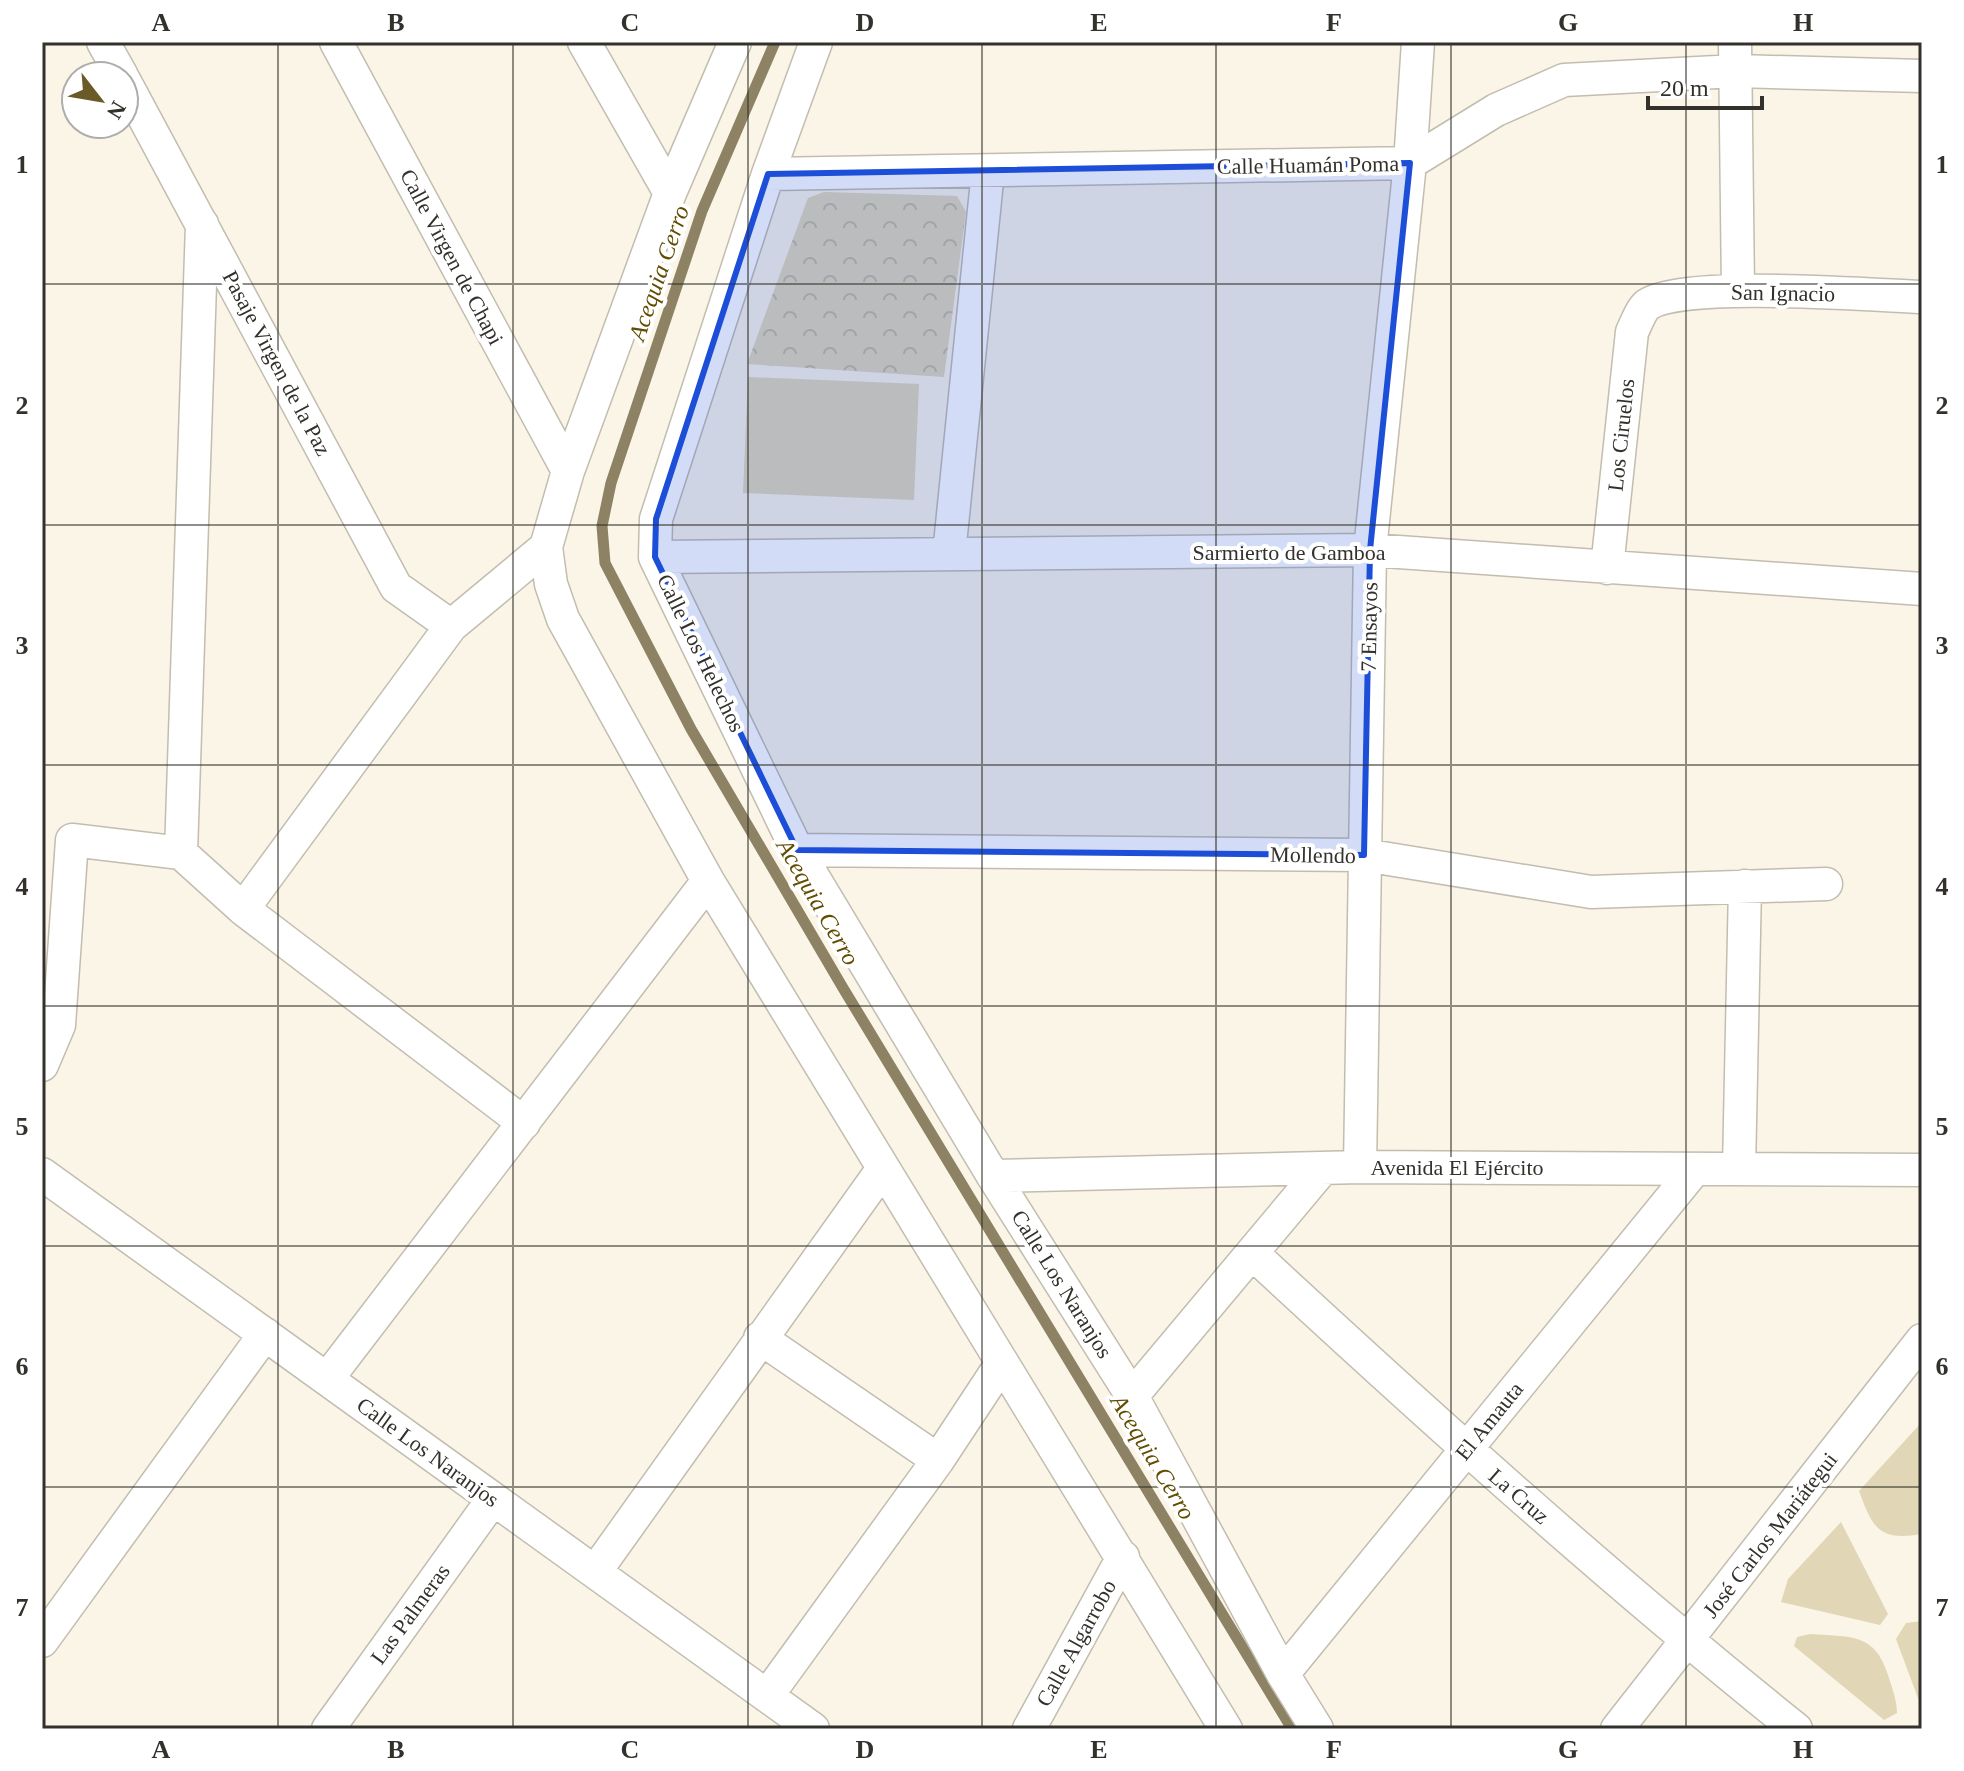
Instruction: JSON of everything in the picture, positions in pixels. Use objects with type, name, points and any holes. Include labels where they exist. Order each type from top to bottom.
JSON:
[{"type":"street","name":"Pasaje Virgen de la Paz","points":[[103,42],[113,60]]},
{"type":"street","name":"Calle Virgen de Chapi","points":[[336,42],[568,471]]},
{"type":"street","points":[[584,42],[670,193]]},
{"type":"street","points":[[735,42],[670,193],[568,471],[546,547],[551,584],[563,619],[708,881],[1226,1729]]},
{"type":"street","name":"Calle Los Helechos","points":[[816,42],[768,174],[656,519],[655,557],[797,850],[993,1176]]},
{"type":"street","name":"7 Ensayos","points":[[1360,1167],[1370,550],[1410,163],[1418,42]]},
{"type":"street","points":[[1735,56],[1738,291]]},
{"type":"street","name":"Calle Huamán Poma","points":[[768,174],[1410,163],[1496,110],[1564,80],[1735,56],[1922,76]]},
{"type":"street","name":"Pasaje Virgen de la Paz","points":[[140,109],[396,587],[451,626]]},
{"type":"street","points":[[949,554],[988,171]]},
{"type":"street","points":[[181,853],[202,223]]},
{"type":"street","name":"San Ignacio","points":[[1646,306],[1670,296],[1738,291],[1922,297]]},
{"type":"street","name":"Los Ciruelos","points":[[1607,568],[1632,332],[1646,306]]},
{"type":"street","points":[[243,909],[451,626],[546,547]]},
{"type":"street","name":"Sarmierto de Gamboa","points":[[655,557],[1370,550],[1922,589]]},
{"type":"street","points":[[42,1065],[59,1025],[72,840],[181,853],[243,909],[524,1123]]},
{"type":"street","name":"Mollendo","points":[[797,850],[1364,855],[1591,892],[1826,884]]},
{"type":"street","points":[[327,1379],[708,881]]},
{"type":"street","points":[[1739,1169],[1745,886]]},
{"type":"street","name":"Avenida El Ejército","points":[[993,1176],[1360,1167],[1922,1170]]},
{"type":"street","points":[[1132,1396],[1323,1168]]},
{"type":"street","name":"El Amauta","points":[[1283,1674],[1695,1169]]},
{"type":"street","points":[[595,1572],[882,1170]]},
{"type":"street","name":"Calle Los Naranjos","points":[[42,1174],[813,1729]]},
{"type":"street","name":"Calle Los Naranjos","points":[[993,1176],[1132,1396],[1283,1674],[1317,1729]]},
{"type":"street","name":"La Cruz","points":[[1252,1253],[1465,1450],[1686,1641],[1796,1729]]},
{"type":"street","points":[[42,1641],[265,1334]]},
{"type":"street","points":[[760,1338],[938,1460]]},
{"type":"street","name":"José Carlos Mariátegui","points":[[1617,1729],[1922,1340]]},
{"type":"street","points":[[767,1696],[938,1460],[1002,1363]]},
{"type":"street","name":"Las Palmeras","points":[[328,1729],[493,1499]]},
{"type":"street","name":"Calle Algarrobo","points":[[1029,1729],[1123,1557]]},
{"type":"highlighted area","points":[[1410,163],[1370,550],[1364,855],[797,850],[655,557],[656,519],[768,174]]},
{"type":"green space","points":[[824,192],[957,196],[966,212],[944,377],[747,364],[808,198]]},
{"type":"green space","points":[[748,377],[919,384],[914,500],[743,493]]},
{"type":"green space","points":[[1920,1424],[1922,1534],[1896,1536],[1874,1523],[1859,1491]]},
{"type":"green space","points":[[1841,1522],[1888,1614],[1880,1625],[1781,1602],[1788,1579]]},
{"type":"green space","points":[[1922,1621],[1922,1709],[1896,1639],[1906,1623]]},
{"type":"green space","points":[[1810,1634],[1848,1637],[1868,1644],[1876,1651],[1888,1675],[1897,1713],[1884,1720],[1794,1646],[1797,1637]]},
{"type":"waterway","name":"Acequia Cerro","points":[[775,42],[702,211],[611,483],[602,526],[605,563],[691,729],[843,988],[1292,1729]]}]
